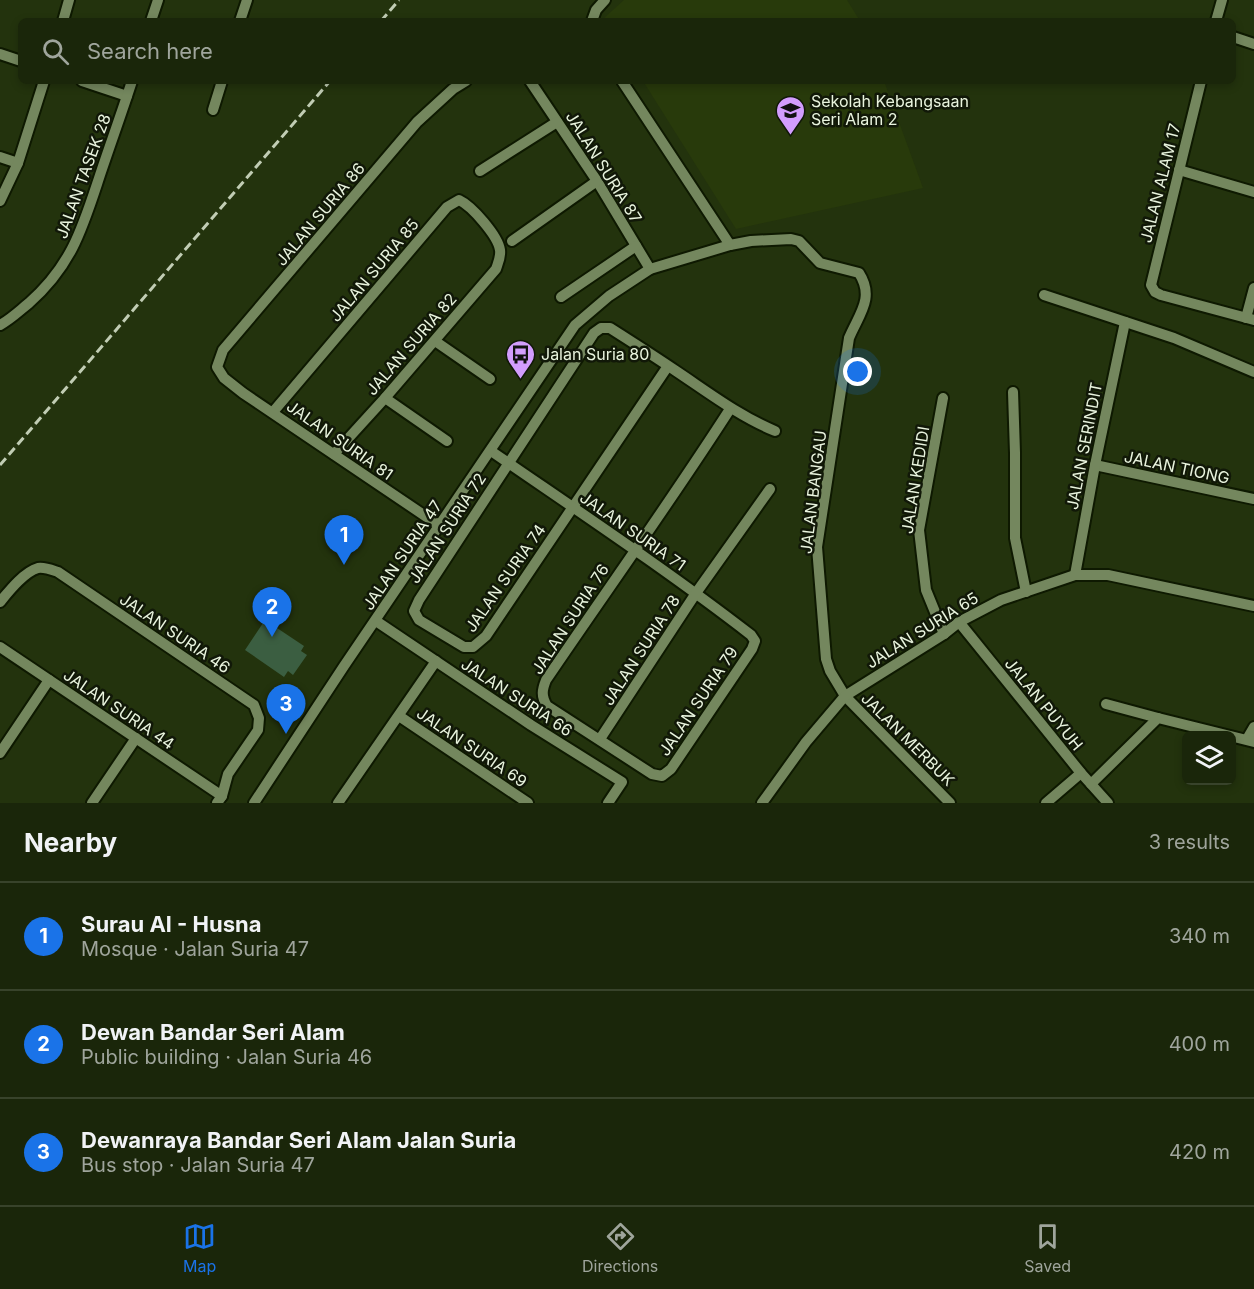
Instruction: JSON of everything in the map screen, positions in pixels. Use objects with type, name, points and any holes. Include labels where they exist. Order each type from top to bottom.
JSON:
[{"type":"street","points":[[64,18],[69,0]]},
{"type":"street","points":[[152,18],[158,0]]},
{"type":"street","points":[[241,18],[247,0]]},
{"type":"street","points":[[593,18],[596,10],[605,0]]},
{"type":"street","points":[[1217,18],[1222,0]]},
{"type":"street","points":[[1236,38],[1254,44]]},
{"type":"street","points":[[0,54],[18,60]]},
{"type":"street","points":[[0,201],[18,163],[43,84]]},
{"type":"street","points":[[91,84],[127,96]]},
{"type":"street","name":"JALAN TASEK 28","points":[[0,325],[39,294],[59,272],[71,253],[131,84]]},
{"type":"street","points":[[213,110],[221,84]]},
{"type":"street","name":"JALAN SURIA 86","points":[[224,378],[217,367],[224,350],[417,122],[461,84]]},
{"type":"street","name":"JALAN SURIA 87","points":[[532,84],[597,181],[650,269]]},
{"type":"street","points":[[624,84],[730,245]]},
{"type":"street","name":"JALAN ALAM 17","points":[[1200,84],[1151,280],[1155,292],[1250,319]]},
{"type":"street","points":[[480,171],[557,122]]},
{"type":"street","points":[[0,157],[18,163]]},
{"type":"street","points":[[1179,170],[1254,192]]},
{"type":"street","points":[[512,241],[597,181]]},
{"type":"street","name":"JALAN SURIA 85","points":[[273,412],[447,207],[459,200],[470,205],[482,219],[500,248]]},
{"type":"street","name":"JALAN SURIA 47","points":[[254,803],[575,325],[609,297],[650,269],[730,245],[791,239],[799,241],[820,263],[859,273],[867,291]]},
{"type":"street","points":[[561,297],[636,246]]},
{"type":"street","name":"JALAN SURIA 82","points":[[334,454],[386,398],[496,269],[500,248]]},
{"type":"street","points":[[1250,319],[1254,288]]},
{"type":"street","name":"JALAN BANGAU","points":[[844,696],[826,659],[817,548],[849,338],[862,311],[867,291]]},
{"type":"street","points":[[1044,294],[1174,338],[1254,372]]},
{"type":"street","name":"JALAN SERINDIT","points":[[1075,575],[1125,322]]},
{"type":"street","name":"JALAN SURIA 72","points":[[454,642],[419,620],[414,611],[594,333],[601,328],[610,328],[668,366]]},
{"type":"street","points":[[435,341],[490,379]]},
{"type":"street","points":[[572,507],[668,366],[730,409],[775,431]]},
{"type":"street","name":"JALAN SURIA 81","points":[[224,378],[440,526]]},
{"type":"street","points":[[1013,392],[1015,538],[1026,592]]},
{"type":"street","points":[[386,398],[447,441]]},
{"type":"street","name":"JALAN KEDIDI","points":[[943,398],[919,530],[926,591],[944,634]]},
{"type":"street","name":"JALAN SURIA 76","points":[[600,739],[547,706],[542,690],[546,680],[655,523],[730,409]]},
{"type":"street","name":"JALAN SURIA 71","points":[[491,451],[696,593],[751,635],[755,641]]},
{"type":"street","name":"JALAN TIONG","points":[[1095,465],[1254,499]]},
{"type":"street","name":"JALAN SURIA 78","points":[[600,739],[696,593],[770,489]]},
{"type":"street","name":"JALAN SURIA 74","points":[[454,642],[464,648],[472,647],[486,636],[572,507]]},
{"type":"street","name":"JALAN SURIA 46","points":[[0,602],[26,575],[38,568],[58,572],[254,705],[258,718],[258,730],[228,774],[220,799]]},
{"type":"street","name":"JALAN SURIA 65","points":[[762,803],[806,742],[844,696],[944,634],[959,622],[1001,600],[1075,575],[1108,575],[1254,606]]},
{"type":"street","name":"JALAN SURIA 66","points":[[376,621],[622,782],[608,803]]},
{"type":"street","name":"JALAN PUYUH","points":[[959,622],[1108,803]]},
{"type":"street","name":"JALAN SURIA 79","points":[[600,739],[652,774],[662,776],[671,769],[752,649],[755,641]]},
{"type":"street","name":"JALAN SURIA 44","points":[[0,647],[136,738],[220,799]]},
{"type":"street","points":[[338,803],[436,661]]},
{"type":"street","points":[[0,753],[49,680]]},
{"type":"street","name":"JALAN MERBUK","points":[[844,696],[943,800]]},
{"type":"street","points":[[1106,704],[1250,741],[1254,727]]},
{"type":"street","name":"JALAN SURIA 69","points":[[399,716],[528,803]]},
{"type":"street","points":[[1091,784],[1158,718]]},
{"type":"street","points":[[92,803],[136,738]]},
{"type":"street","points":[[1046,803],[1081,773]]},
{"type":"shaded area","points":[[624,0],[847,0],[858,18],[604,18]]},
{"type":"shaded area","name":"Sekolah Kebangsaan Seri Alam 2","points":[[645,84],[885,84],[923,188],[736,229]]},
{"type":"building","points":[[265,620],[304,646],[301,651],[307,655],[293,675],[288,671],[284,677],[245,650]]},
{"type":"railway","points":[[384,18],[399,0]]},
{"type":"railway","points":[[0,465],[327,84]]},
{"type":"place","name":"Sekolah Kebangsaan Seri Alam 2","points":[[790,136]]},
{"type":"place","name":"Jalan Suria 80","points":[[520,380]]},
{"type":"place","name":"Surau Al - Husna","points":[[344,565]]},
{"type":"place","name":"Dewan Bandar Seri Alam","points":[[272,637]]},
{"type":"place","name":"Dewanraya Bandar Seri Alam Jalan Suria","points":[[286,734]]}]
